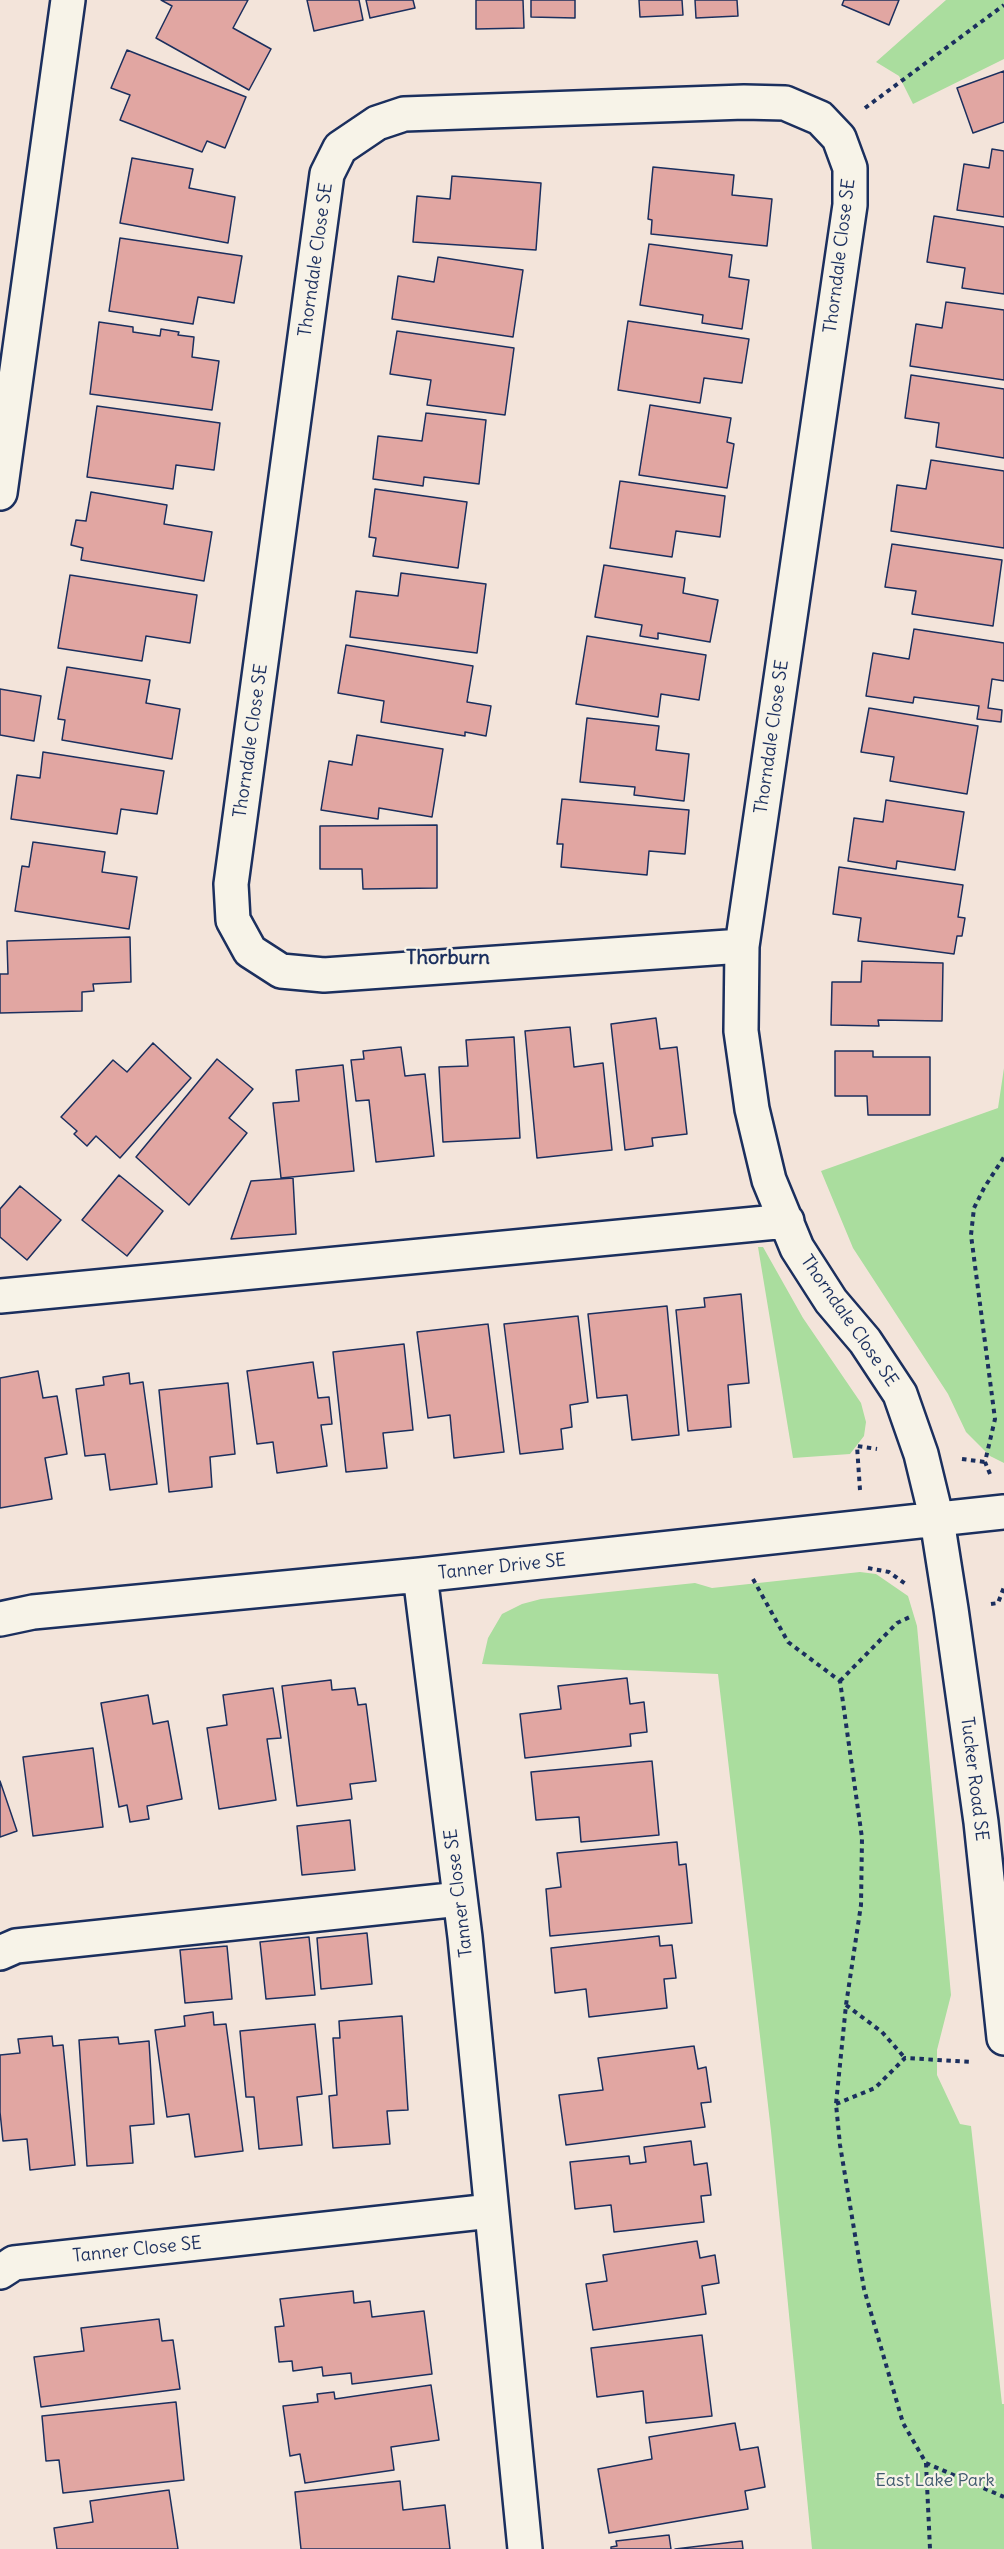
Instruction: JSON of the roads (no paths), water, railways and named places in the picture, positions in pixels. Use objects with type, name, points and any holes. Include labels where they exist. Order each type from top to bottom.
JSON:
[{"type":"street","points":[[0,493],[68,0]]},
{"type":"street","name":"Thorndale Close SE","points":[[742,946],[324,975],[281,971],[250,951],[233,920],[231,884],[327,174],[340,148],[377,123],[404,114],[744,102],[785,103],[820,118],[839,138],[850,168],[850,205],[742,946],[741,1031],[752,1109],[770,1180],[797,1248],[831,1301],[865,1341],[900,1394],[921,1454],[937,1520]]},
{"type":"street","points":[[0,1296],[787,1221]]},
{"type":"street","name":"Tanner Drive SE","points":[[0,1619],[33,1612],[420,1575],[1004,1512]]},
{"type":"street","name":"Tucker Road SE","points":[[937,1520],[992,1821],[1004,2038]]},
{"type":"street","name":"Tanner Close SE","points":[[420,1575],[460,1899],[525,2549]]},
{"type":"street","points":[[0,1953],[16,1946],[460,1899]]},
{"type":"street","name":"Tanner Close SE","points":[[0,2272],[14,2264],[491,2211]]},
{"type":"district","name":"Thorburn","points":[[448,958]]},
{"type":"park label","name":"East Lake Park","points":[[935,2481]]}]
